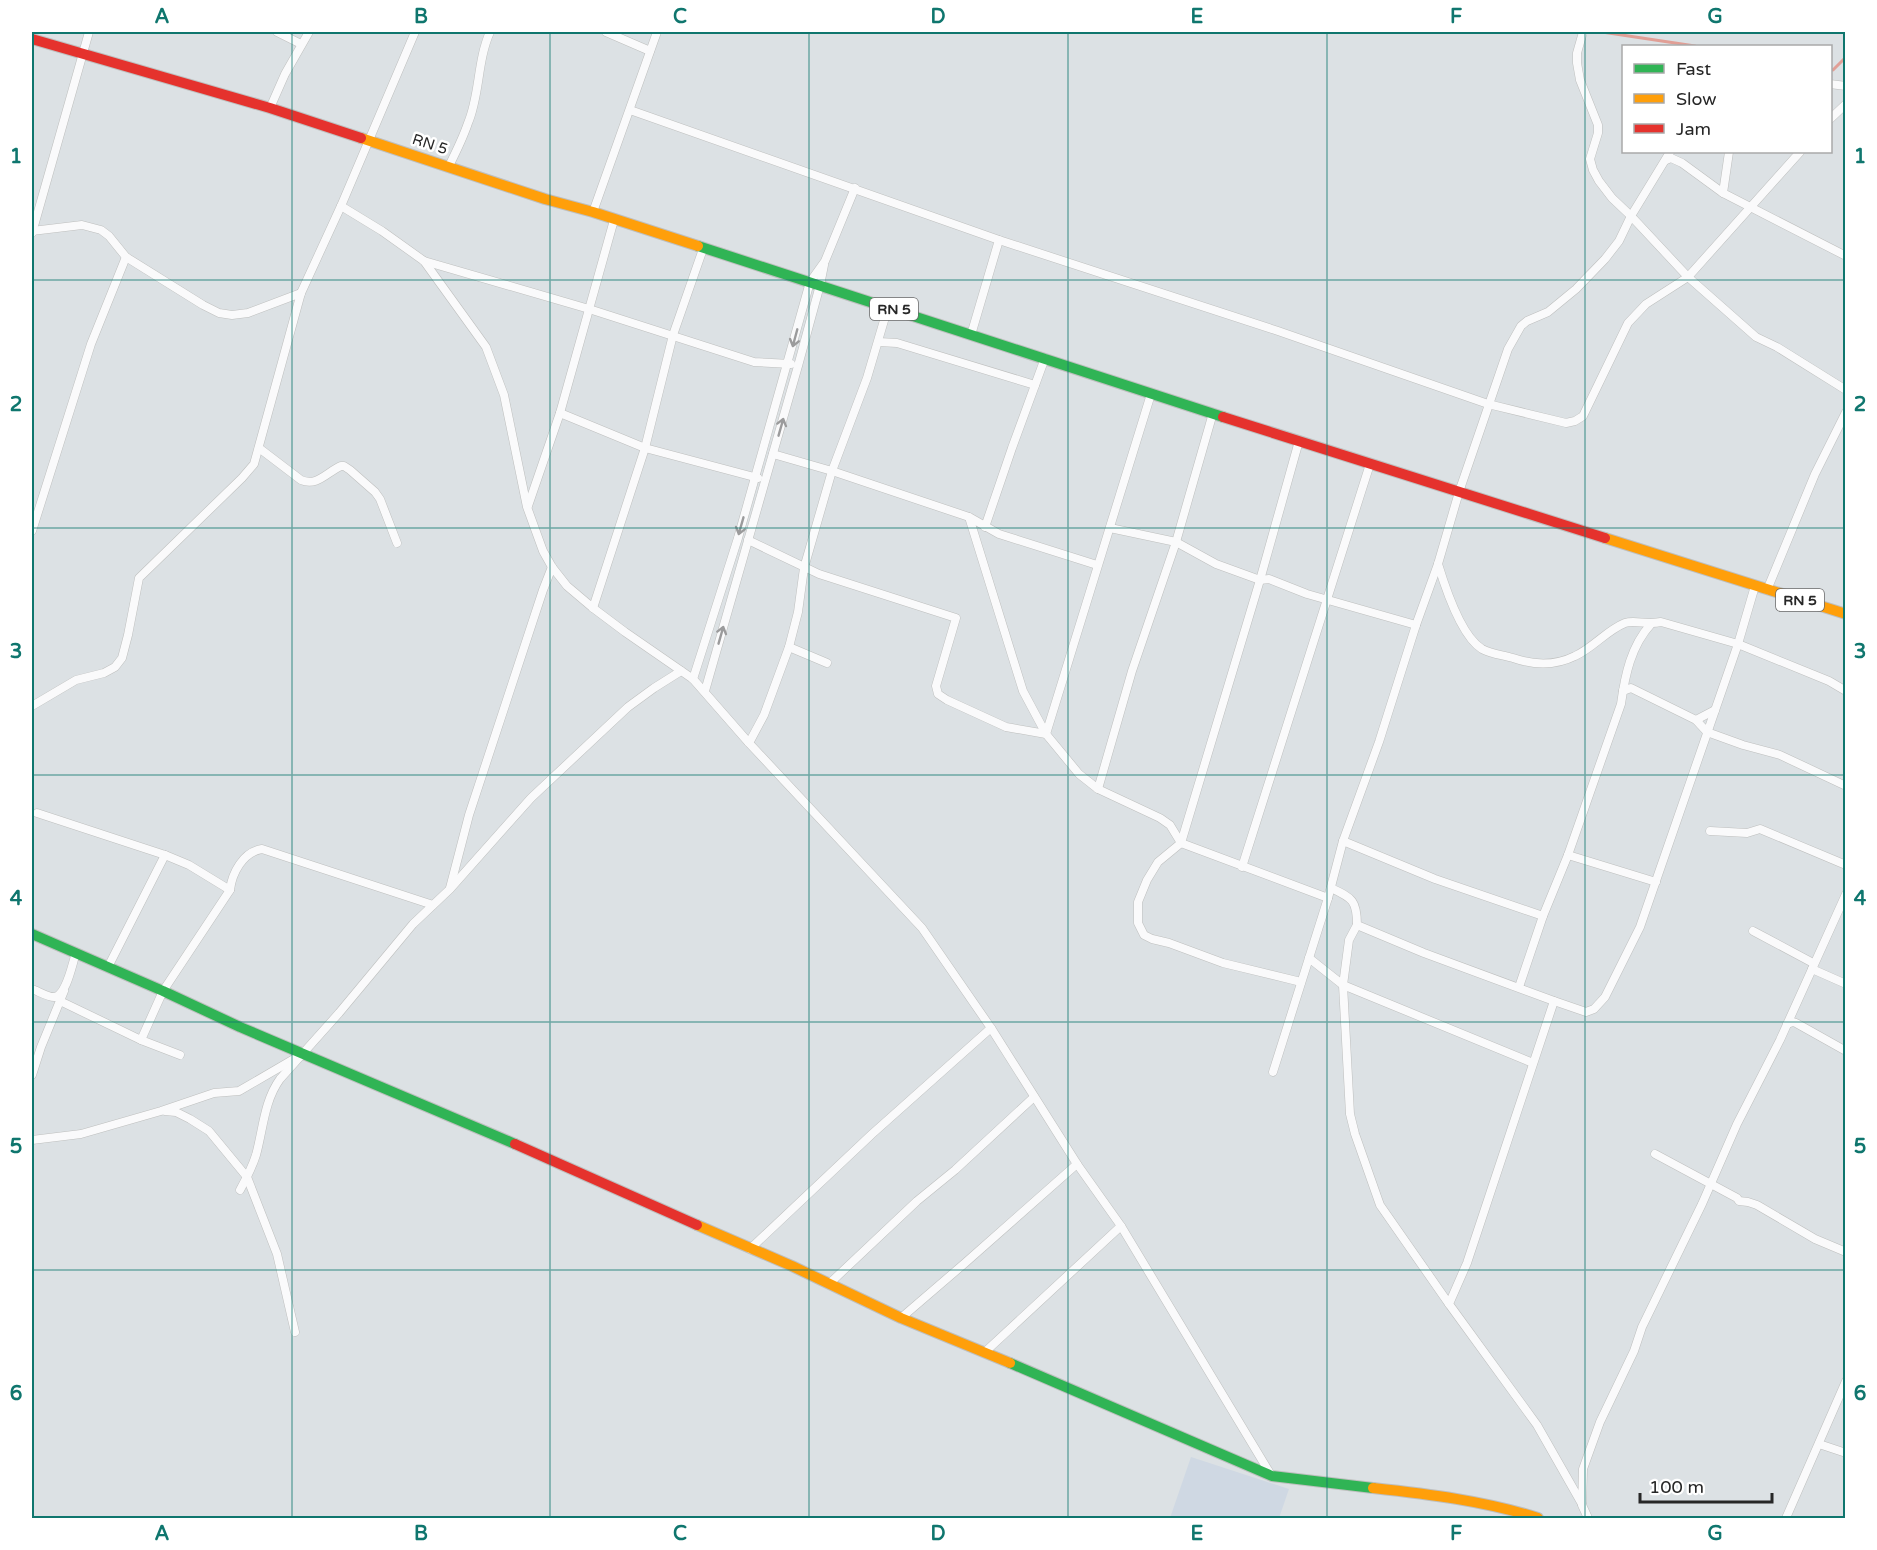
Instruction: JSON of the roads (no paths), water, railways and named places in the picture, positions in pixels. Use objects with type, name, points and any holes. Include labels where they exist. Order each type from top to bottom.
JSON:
[{"type":"main road","name":"RN 5","points":[[32,39],[270,108],[1151,394],[1845,614]]},
{"type":"main road","points":[[32,934],[301,1055],[555,1161],[830,1283],[901,1318],[1272,1476],[1435,1495],[1538,1518]]},
{"type":"street","points":[[89,32],[32,231],[82,225],[93,227],[109,236],[126,257],[219,313],[232,315],[248,313],[301,293]]},
{"type":"street","points":[[277,32],[301,44]]},
{"type":"street","points":[[270,108],[285,74],[309,32]]},
{"type":"street","points":[[32,705],[76,680],[115,668],[122,658],[129,635],[139,578],[254,464],[301,293],[341,206],[415,32]]},
{"type":"street","points":[[449,166],[460,146],[468,123],[490,32]]},
{"type":"street","points":[[606,32],[650,51]]},
{"type":"street","points":[[593,212],[657,32]]},
{"type":"street","points":[[1583,32],[1577,53],[1577,63],[1580,80],[1598,125],[1598,133],[1590,159],[1593,170],[1612,198],[1688,278],[1756,338],[1777,347],[1845,390]]},
{"type":"street","points":[[1832,117],[1845,104]]},
{"type":"street","points":[[630,111],[999,240],[1278,331],[1488,405],[1566,423],[1582,416],[1589,405],[1628,323],[1646,304],[1688,278],[1799,153]]},
{"type":"street","points":[[1273,1072],[1328,898],[1343,841],[1379,742],[1438,564],[1459,492],[1508,349],[1521,326],[1548,312],[1595,270],[1619,241],[1631,216],[1670,153]]},
{"type":"street","points":[[1723,193],[1729,153]]},
{"type":"street","points":[[1666,160],[1671,158],[1682,163],[1723,193],[1845,256]]},
{"type":"street","points":[[693,679],[738,538],[788,363],[815,284],[855,188]]},
{"type":"street","points":[[341,206],[382,231],[424,261],[486,347],[504,395],[527,507],[543,551],[552,567],[567,586],[593,608],[693,679],[749,743],[922,928],[991,1028],[1077,1164],[1121,1226],[1272,1476]]},
{"type":"street","points":[[527,507],[560,413],[614,220]]},
{"type":"street","points":[[971,335],[999,240]]},
{"type":"street","points":[[593,608],[645,447],[673,335],[703,249]]},
{"type":"street","points":[[32,531],[91,344],[126,257]]},
{"type":"street","points":[[424,261],[589,309],[754,362],[788,363],[798,366]]},
{"type":"street","points":[[705,691],[798,366],[815,284]]},
{"type":"street","points":[[749,743],[764,715],[789,647],[798,612],[804,568],[832,471],[867,378],[888,307]]},
{"type":"street","points":[[879,342],[897,343],[1035,385]]},
{"type":"street","points":[[985,527],[1011,448],[1045,358]]},
{"type":"street","points":[[1046,734],[1151,394]]},
{"type":"street","points":[[1767,590],[1815,474],[1845,412]]},
{"type":"street","points":[[560,413],[645,447],[755,478],[765,478]]},
{"type":"street","points":[[1098,789],[1132,671],[1176,542],[1213,413]]},
{"type":"street","points":[[1299,441],[1181,843],[1158,862],[1147,880],[1138,902],[1138,923],[1144,934],[1152,939],[1223,963],[1301,982]]},
{"type":"street","points":[[259,448],[308,483],[316,481],[337,468],[344,466],[348,468],[380,499],[397,543]]},
{"type":"street","points":[[773,454],[832,471],[969,517],[999,534],[1097,565]]},
{"type":"street","points":[[1242,867],[1370,464]]},
{"type":"street","points":[[969,517],[1023,692],[1046,734],[1078,774],[1098,789],[1160,818],[1170,825],[1181,843],[1328,898]]},
{"type":"street","points":[[1110,528],[1176,542],[1196,555],[1260,580],[1269,579],[1326,600],[1416,625]]},
{"type":"street","points":[[748,540],[819,574],[956,618],[936,686],[938,694],[1006,727],[1046,734]]},
{"type":"street","points":[[1438,564],[1446,591],[1459,619],[1472,639],[1482,649],[1523,662],[1536,664],[1565,660],[1577,655],[1628,622],[1651,624],[1661,622],[1738,644],[1829,681],[1845,691]]},
{"type":"street","points":[[450,889],[469,815],[552,567]]},
{"type":"street","points":[[1357,925],[1424,953],[1586,1012],[1594,1009],[1605,997],[1640,927],[1738,644],[1755,586]]},
{"type":"street","points":[[1519,987],[1621,704],[1625,678],[1640,636],[1651,624]]},
{"type":"street","points":[[789,647],[827,663]]},
{"type":"street","points":[[240,1190],[248,1177],[255,1156],[265,1112],[274,1086],[413,924],[450,889],[531,798],[628,707],[654,687],[681,671]]},
{"type":"street","points":[[1625,678],[1632,688],[1696,720],[1707,732],[1780,755],[1845,786]]},
{"type":"street","points":[[1623,691],[1632,688]]},
{"type":"street","points":[[1696,720],[1715,710]]},
{"type":"street","points":[[38,813],[165,855],[189,865],[230,890]]},
{"type":"street","points":[[1710,831],[1747,833],[1760,829],[1769,831],[1845,865]]},
{"type":"street","points":[[1343,841],[1435,879],[1543,916]]},
{"type":"street","points":[[141,1040],[163,991],[230,890],[231,878],[246,856],[254,850],[262,849],[434,905]]},
{"type":"street","points":[[108,967],[165,855]]},
{"type":"street","points":[[1568,855],[1656,882]]},
{"type":"street","points":[[1331,888],[1350,898],[1357,909],[1357,925],[1349,940],[1343,985],[1350,1114],[1380,1205],[1537,1425],[1588,1518]]},
{"type":"street","points":[[1582,1505],[1583,1469],[1600,1422],[1737,1124],[1787,1024],[1845,894]]},
{"type":"street","points":[[1753,931],[1845,984]]},
{"type":"street","points":[[32,1075],[76,953]]},
{"type":"street","points":[[1309,958],[1343,985],[1533,1063]]},
{"type":"street","points":[[32,989],[56,997],[64,991]]},
{"type":"street","points":[[1449,1304],[1467,1263],[1554,1000]]},
{"type":"street","points":[[60,1001],[141,1040],[180,1055]]},
{"type":"street","points":[[1787,1024],[1796,1023],[1845,1051]]},
{"type":"street","points":[[750,1249],[872,1134],[991,1028]]},
{"type":"street","points":[[32,1043],[41,1047]]},
{"type":"street","points":[[32,1140],[81,1134],[214,1093],[239,1090],[301,1055]]},
{"type":"street","points":[[830,1283],[917,1201],[955,1170],[1034,1097]]},
{"type":"street","points":[[160,1111],[176,1112],[209,1131],[248,1177],[277,1254],[295,1332]]},
{"type":"street","points":[[1655,1155],[1739,1201],[1757,1205],[1815,1239],[1845,1252]]},
{"type":"street","points":[[901,1318],[1077,1164]]},
{"type":"street","points":[[985,1352],[1121,1226]]},
{"type":"street","points":[[1786,1518],[1845,1381]]},
{"type":"street","points":[[1819,1444],[1845,1454]]},
{"type":"waterway","points":[[1602,32],[1688,45]]},
{"type":"waterway","points":[[1832,70],[1846,57]]}]
